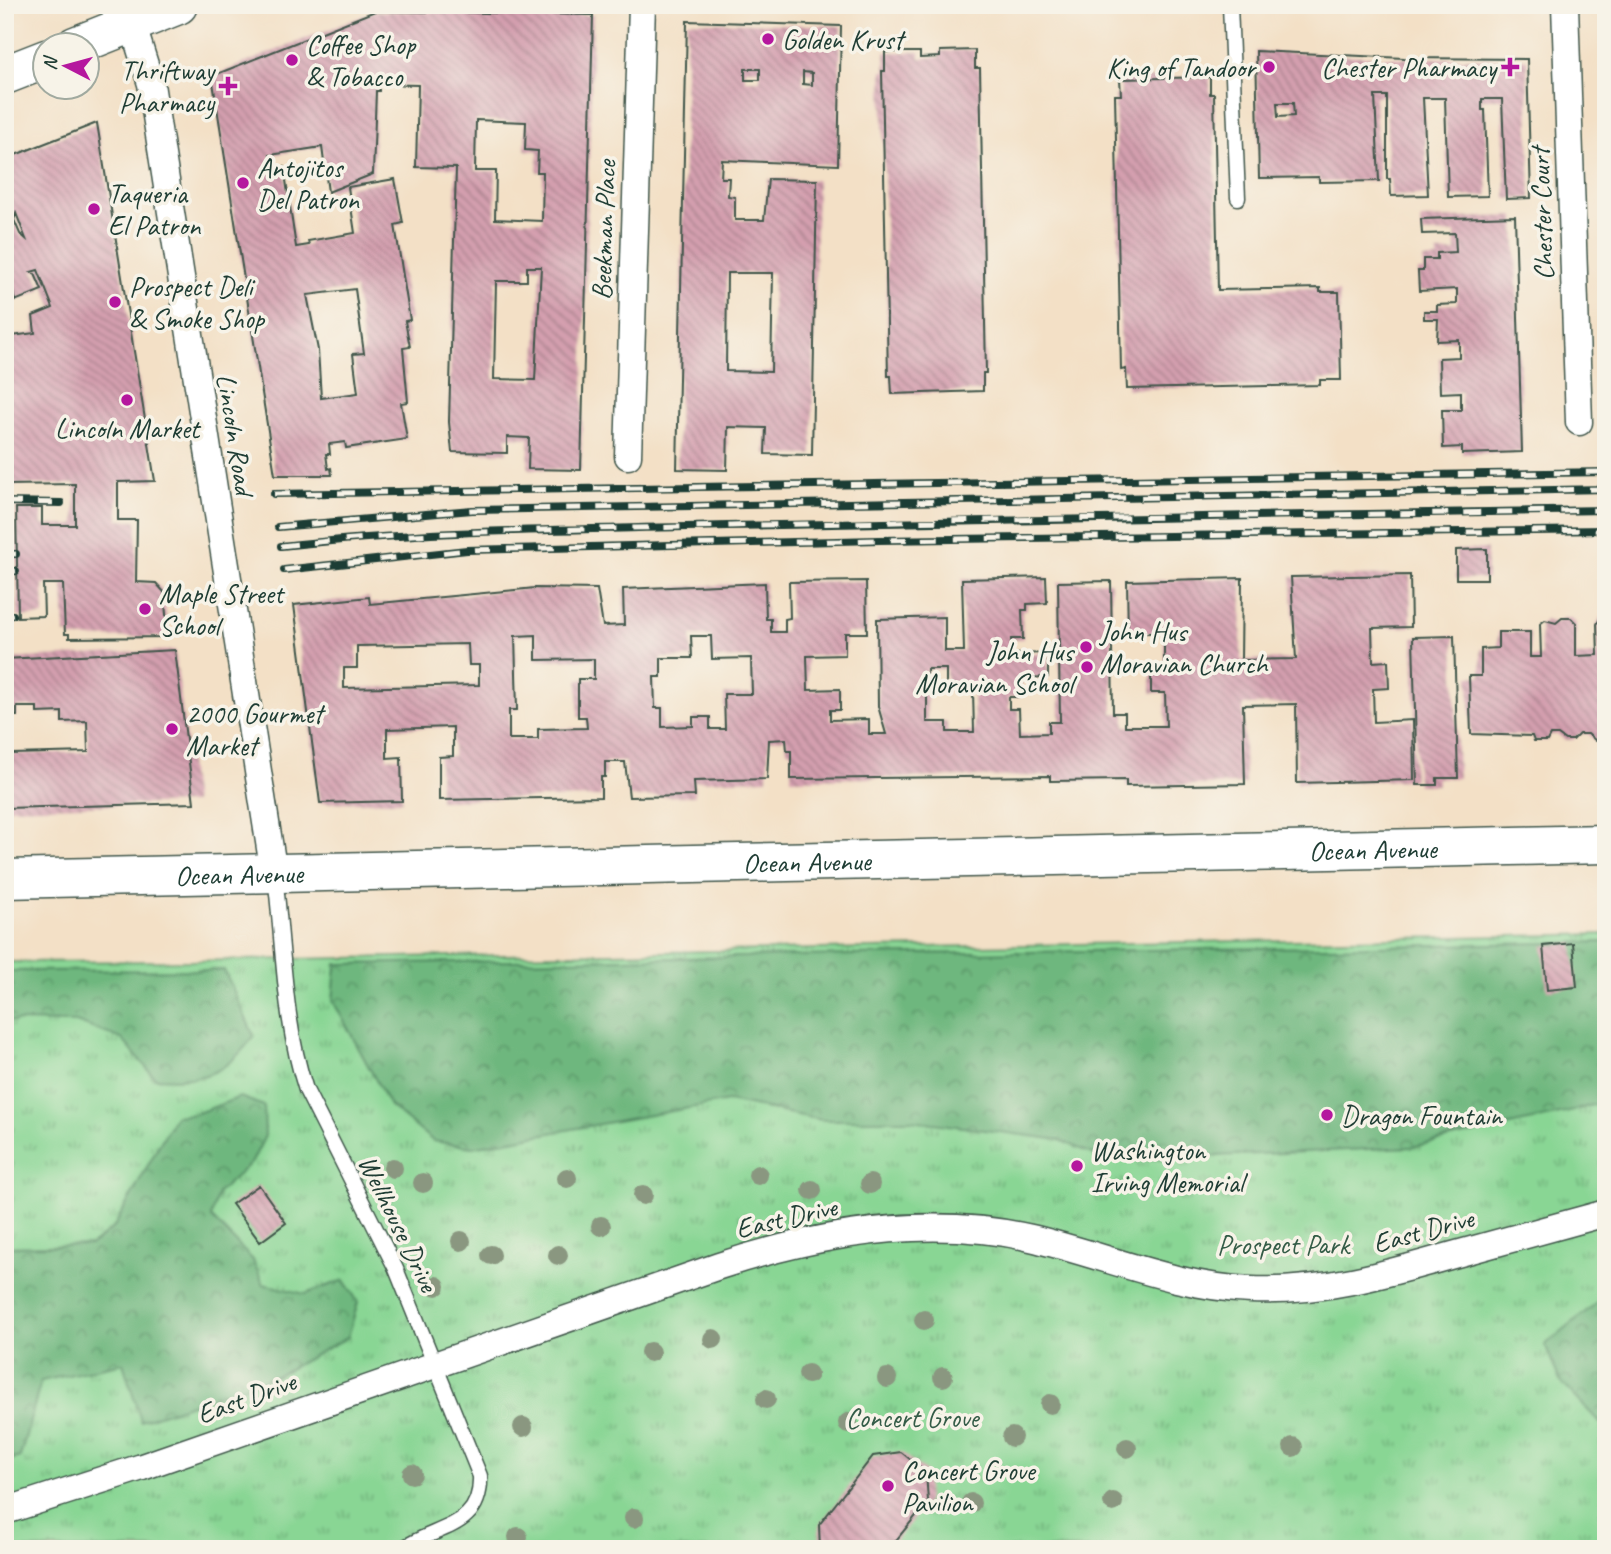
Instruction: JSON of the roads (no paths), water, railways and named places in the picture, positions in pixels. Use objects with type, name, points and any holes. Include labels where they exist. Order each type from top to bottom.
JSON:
[{"type":"main road","points":[[99,32],[129,15],[178,5]]},
{"type":"main road","points":[[5,75],[32,64]]},
{"type":"main road","name":"Ocean Avenue","points":[[5,879],[1606,844]]},
{"type":"street","name":"Beekman Place","points":[[628,456],[642,5]]},
{"type":"street","name":"Chester Court","points":[[1565,5],[1579,422]]},
{"type":"street","name":"Lincoln Road","points":[[129,15],[151,84],[274,874]]},
{"type":"street","name":"East Drive","points":[[5,1511],[155,1463],[761,1252],[886,1229],[942,1226],[988,1230],[1031,1238],[1209,1286],[1281,1291],[1337,1285],[1397,1271],[1606,1213]]},
{"type":"lane","points":[[1230,5],[1238,198]]},
{"type":"lane","name":"Wellhouse Drive","points":[[274,874],[287,1008],[296,1060],[306,1090],[396,1269],[480,1476],[478,1501],[467,1516],[402,1549]]},
{"type":"railway","points":[[274,494],[1606,472]]},
{"type":"railway","points":[[278,527],[472,510],[1606,489]]},
{"type":"railway","points":[[5,502],[61,503]]},
{"type":"railway","points":[[281,546],[448,533],[1606,510]]},
{"type":"railway","points":[[284,570],[467,550],[879,540],[1606,530]]},
{"type":"railway","points":[[5,554],[16,554]]},
{"type":"railway","points":[[5,572],[16,571]]},
{"type":"railway","points":[[5,616],[13,615]]},
{"type":"place","name":"Golden Krust","points":[[768,39]]},
{"type":"place","name":"Coffee Shop & Tobacco","points":[[292,60]]},
{"type":"place","name":"King of Tandoor","points":[[1269,67]]},
{"type":"place","name":"Chester Pharmacy","points":[[1510,67]]},
{"type":"place","name":"Thriftway Pharmacy","points":[[228,86]]},
{"type":"place","name":"Antojitos Del Patron","points":[[243,183]]},
{"type":"place","name":"Taqueria El Patron","points":[[94,209]]},
{"type":"place","name":"Prospect Deli & Smoke Shop","points":[[115,302]]},
{"type":"place","name":"Lincoln Market","points":[[127,400]]},
{"type":"place","name":"Maple Street School","points":[[145,609]]},
{"type":"place","name":"John Hus Moravian Church","points":[[1086,647]]},
{"type":"place","name":"John Hus Moravian School","points":[[1087,667]]},
{"type":"place","name":"2000 Gourmet Market","points":[[172,729]]},
{"type":"place","name":"Dragon Fountain","points":[[1327,1115]]},
{"type":"place","name":"Washington Irving Memorial","points":[[1077,1166]]},
{"type":"place","name":"Concert Grove Pavilion","points":[[888,1486]]},
{"type":"park label","name":"Prospect Park","points":[[1283,1244]]},
{"type":"park label","name":"Concert Grove","points":[[912,1417]]}]
